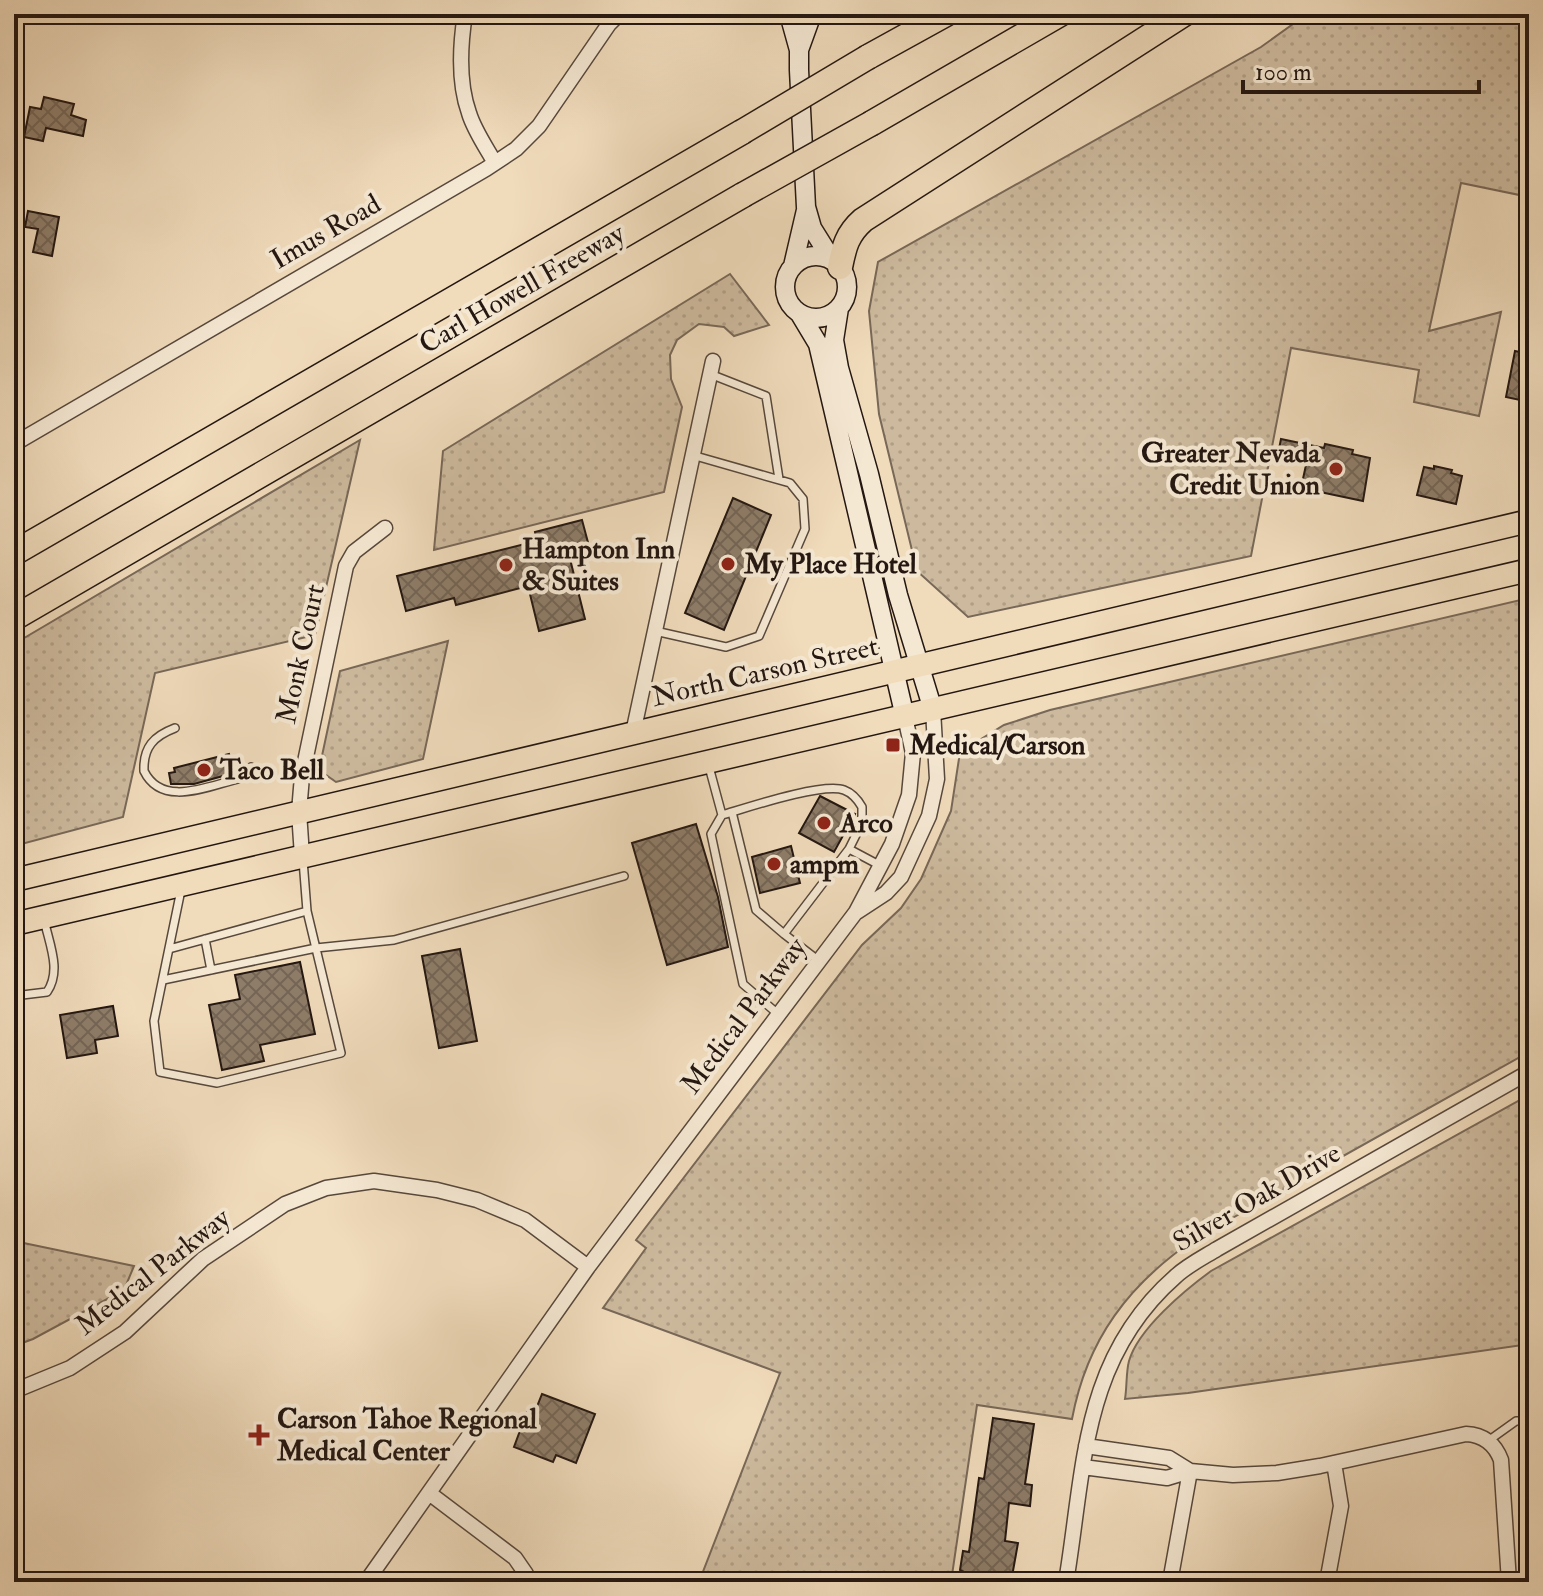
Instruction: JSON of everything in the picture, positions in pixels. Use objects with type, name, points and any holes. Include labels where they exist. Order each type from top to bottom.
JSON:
[{"type":"highway","name":"Carl Howell Freeway","points":[[14,553],[946,14]]},
{"type":"highway","name":"Carl Howell Freeway","points":[[14,618],[1060,14]]},
{"type":"highway","points":[[836,264],[850,231],[863,220],[1184,14]]},
{"type":"main road","points":[[789,14],[799,50],[806,207],[812,228],[847,285],[839,308],[834,340],[839,368],[898,595],[933,710]]},
{"type":"main road","points":[[799,50],[812,14]]},
{"type":"main road","points":[[793,266],[806,207]]},
{"type":"main road","points":[[836,264],[817,256],[804,258],[786,276],[785,293],[788,303],[800,314],[818,344],[905,717]]},
{"type":"main road","points":[[800,314],[825,317],[839,308]]},
{"type":"main road","name":"North Carson Street","points":[[14,880],[1529,521]]},
{"type":"main road","points":[[14,924],[1529,570]]},
{"type":"street","points":[[465,14],[461,47],[464,91],[469,114],[495,163]]},
{"type":"street","name":"Imus Road","points":[[14,444],[516,149],[539,126],[619,14]]},
{"type":"street","points":[[633,733],[711,367]]},
{"type":"street","name":"Monk Court","points":[[302,856],[299,812],[304,765],[346,566],[354,552],[385,528]]},
{"type":"street","name":"Medical Parkway","points":[[856,912],[886,893],[901,877],[929,816],[937,779],[933,710]]},
{"type":"street","name":"Medical Parkway","points":[[366,1582],[588,1267],[856,912],[892,844],[909,795],[913,753],[905,717]]},
{"type":"street","name":"Silver Oak Drive","points":[[1066,1582],[1094,1403],[1123,1339],[1148,1304],[1178,1274],[1217,1249],[1529,1072]]},
{"type":"street","name":"Medical Parkway","points":[[14,1391],[70,1368],[125,1332],[203,1259],[285,1204],[326,1188],[374,1181],[437,1190],[477,1200],[525,1220],[588,1267]]},
{"type":"street","points":[[1083,1467],[1167,1478],[1190,1471],[1255,1475],[1334,1463],[1466,1434],[1488,1441],[1501,1460],[1509,1582]]},
{"type":"street","points":[[1086,1446],[1169,1458],[1190,1471]]},
{"type":"street","points":[[1327,1582],[1341,1506],[1334,1463]]},
{"type":"street","points":[[1170,1582],[1190,1471]]},
{"type":"street","points":[[429,1493],[515,1558],[526,1574],[525,1582]]},
{"type":"lane","points":[[711,367],[766,396],[779,479]]},
{"type":"lane","points":[[655,631],[726,647],[759,636],[805,529],[803,499],[790,483],[692,455]]},
{"type":"lane","points":[[175,728],[158,735],[145,755],[144,771],[158,789],[174,793],[238,779],[247,774],[251,767]]},
{"type":"lane","points":[[708,762],[722,815]]},
{"type":"lane","points":[[778,1015],[743,984],[711,834],[722,815],[805,793],[837,789],[847,791],[862,807],[862,823],[849,849],[784,934]]},
{"type":"lane","points":[[732,812],[756,910],[819,961]]},
{"type":"lane","points":[[849,849],[881,866]]},
{"type":"lane","points":[[183,884],[154,1021],[160,1072],[217,1083],[341,1053],[307,911],[302,856]]},
{"type":"lane","points":[[163,980],[316,948],[394,940],[624,876]]},
{"type":"lane","points":[[169,949],[307,911]]},
{"type":"lane","points":[[14,996],[47,992],[54,982],[56,972],[44,917]]},
{"type":"lane","points":[[205,939],[211,970]]},
{"type":"lane","points":[[1488,1441],[1516,1421],[1529,1421]]},
{"type":"shaded area","points":[[1307,14],[1529,14],[1529,197],[1461,183],[1429,331],[1501,312],[1479,416],[1414,402],[1419,370],[1291,348],[1251,556],[968,617],[917,571],[879,414],[869,311],[878,262],[1261,47]]},
{"type":"shaded area","points":[[730,274],[769,325],[734,336],[724,327],[699,324],[677,340],[670,355],[671,379],[682,407],[664,492],[434,550],[443,451]]},
{"type":"shaded area","points":[[360,440],[315,635],[155,673],[123,817],[14,846],[14,644]]},
{"type":"shaded area","points":[[1529,598],[1529,1052],[1195,1239],[1171,1256],[1131,1295],[1100,1339],[1088,1363],[1072,1419],[977,1405],[951,1582],[699,1582],[780,1373],[603,1308],[646,1248],[636,1240],[862,945],[901,908],[921,879],[951,811],[960,752],[1004,725],[1050,710]]},
{"type":"shaded area","points":[[448,641],[423,759],[336,782],[319,770],[340,671]]},
{"type":"shaded area","points":[[1529,1095],[1529,1344],[1188,1393],[1125,1399],[1129,1361],[1142,1336],[1176,1299],[1211,1271]]},
{"type":"shaded area","points":[[14,1241],[134,1266],[124,1290],[14,1346]]},
{"type":"building","points":[[44,97],[74,104],[71,115],[86,120],[83,136],[46,128],[43,141],[24,137],[30,107],[41,109]]},
{"type":"building","points":[[28,211],[59,217],[52,256],[33,252],[38,229],[25,227]]},
{"type":"building","points":[[1515,351],[1529,354],[1529,402],[1506,397]]},
{"type":"building","name":"Greater Nevada Credit Union","points":[[1281,439],[1324,448],[1325,444],[1353,450],[1352,454],[1370,458],[1363,501],[1301,488],[1306,465],[1277,459]]},
{"type":"building","points":[[1434,466],[1462,476],[1456,504],[1417,495],[1424,467],[1434,469]]},
{"type":"building","name":"My Place Hotel","points":[[733,498],[771,515],[724,630],[685,613]]},
{"type":"building","name":"Hampton Inn & Suites","points":[[582,520],[590,550],[569,555],[585,619],[539,631],[528,586],[456,605],[454,598],[406,611],[397,576],[537,541],[535,532]]},
{"type":"building","name":"Taco Bell","points":[[229,754],[234,773],[194,784],[171,784],[169,773],[175,772],[174,768]]},
{"type":"building","points":[[820,796],[855,814],[834,852],[799,833]]},
{"type":"building","points":[[696,824],[718,897],[728,947],[667,965],[632,843]]},
{"type":"building","name":"ampm","points":[[791,846],[800,883],[760,893],[752,857]]},
{"type":"building","points":[[460,949],[477,1041],[439,1048],[422,956]]},
{"type":"building","points":[[300,962],[315,1034],[260,1045],[264,1061],[222,1070],[209,1005],[240,999],[235,975]]},
{"type":"building","points":[[113,1006],[118,1036],[95,1040],[97,1053],[67,1058],[60,1015]]},
{"type":"building","points":[[542,1394],[595,1414],[576,1463],[556,1455],[553,1462],[514,1447],[527,1412],[534,1414]]},
{"type":"building","points":[[993,1418],[1034,1424],[1025,1484],[1032,1485],[1030,1506],[1009,1503],[1005,1541],[1018,1543],[1011,1582],[962,1582],[963,1551],[969,1552],[979,1478],[984,1479]]},
{"type":"place","name":"Greater Nevada Credit Union","points":[[1336,469]]},
{"type":"place","name":"My Place Hotel","points":[[728,564]]},
{"type":"place","name":"Hampton Inn & Suites","points":[[506,565]]},
{"type":"place","name":"Medical/Carson","points":[[893,745]]},
{"type":"place","name":"Taco Bell","points":[[204,770]]},
{"type":"place","name":"Arco","points":[[824,823]]},
{"type":"place","name":"ampm","points":[[774,864]]},
{"type":"place","name":"Carson Tahoe Regional Medical Center","points":[[259,1435]]}]
